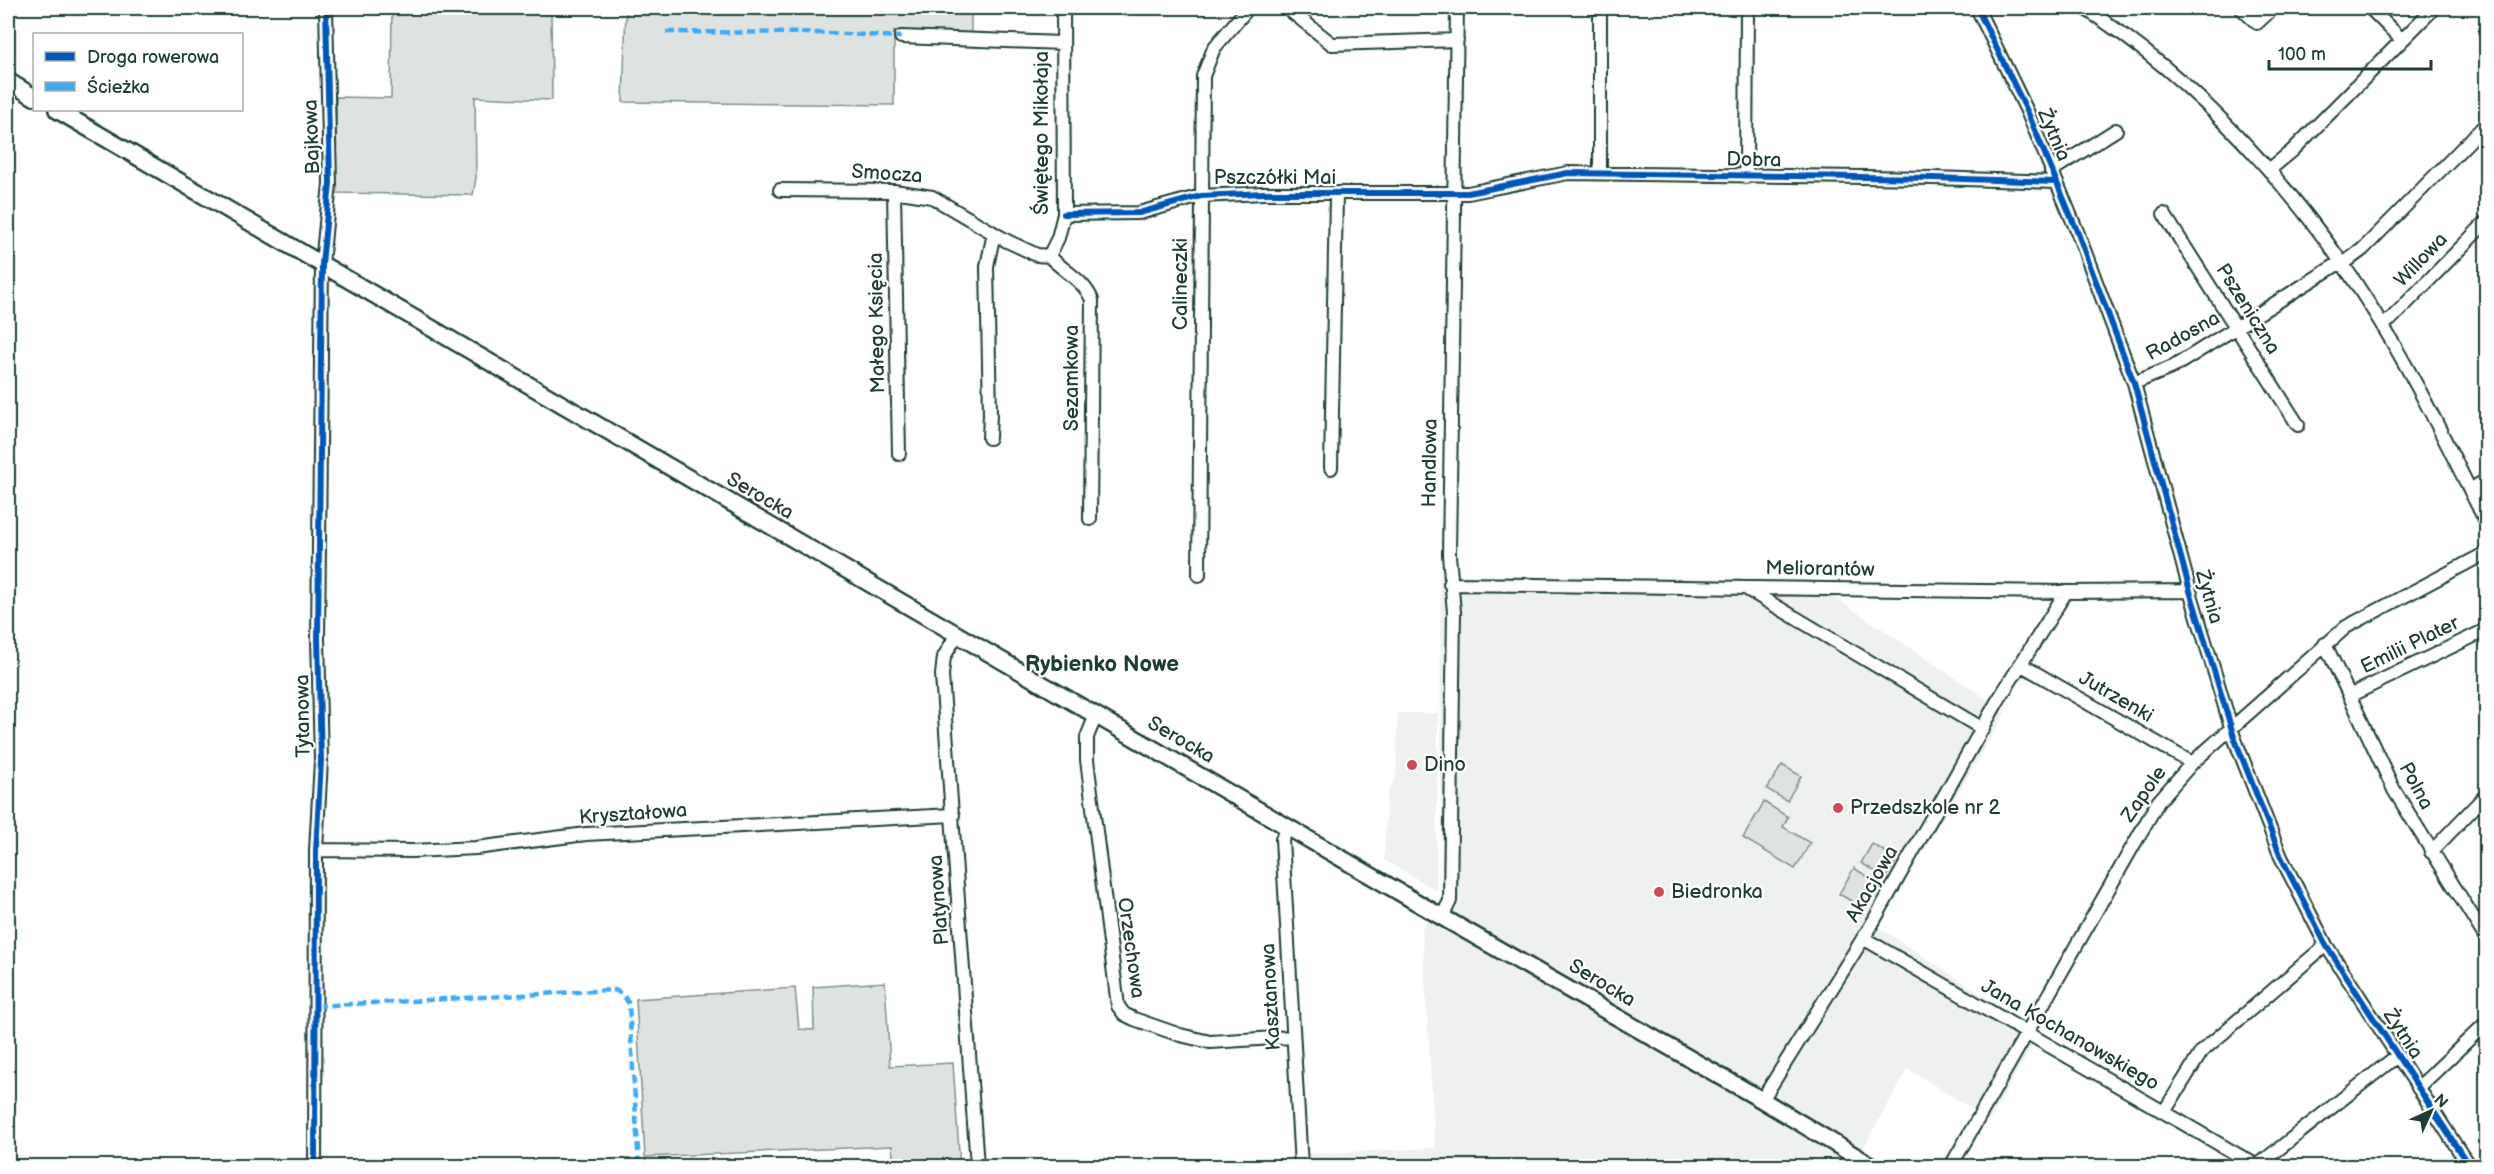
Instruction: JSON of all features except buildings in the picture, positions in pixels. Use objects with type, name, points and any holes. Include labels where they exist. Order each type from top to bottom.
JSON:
[{"type":"main road","points":[[8,81],[33,96]]},
{"type":"main road","name":"Serocka","points":[[59,111],[1442,917],[1762,1100],[1872,1167]]},
{"type":"street","name":"Bajkowa","points":[[321,264],[330,183],[326,8]]},
{"type":"street","name":"Świętego Mikołaja","points":[[1049,256],[1058,238],[1064,214],[1063,8]]},
{"type":"street","name":"Calineczki","points":[[1199,575],[1203,76],[1214,48],[1248,8]]},
{"type":"street","points":[[1287,8],[1332,44],[1457,40]]},
{"type":"street","name":"Handlowa","points":[[1442,917],[1450,901],[1454,612],[1450,584],[1457,8]]},
{"type":"street","points":[[1600,8],[1600,172]]},
{"type":"street","points":[[1746,177],[1747,8]]},
{"type":"street","name":"Żytnia","points":[[1977,8],[2027,111],[2096,281],[2134,383],[2190,591],[2231,729],[2281,857],[2326,945],[2469,1167]]},
{"type":"street","points":[[2084,8],[2126,36],[2159,63],[2224,124],[2269,170],[2342,263],[2382,324],[2487,522]]},
{"type":"street","points":[[2241,8],[2257,23],[2273,8]]},
{"type":"street","points":[[2370,8],[2403,40]]},
{"type":"street","points":[[2269,170],[2292,151],[2434,8]]},
{"type":"street","points":[[901,37],[1062,43]]},
{"type":"street","name":"Radosna","points":[[2134,383],[2173,367],[2363,249],[2487,124]]},
{"type":"street","points":[[2054,176],[2116,130]]},
{"type":"street","name":"Dobra","points":[[1454,193],[1470,193],[1568,173],[1600,172],[1746,177],[2054,176]]},
{"type":"street","name":"Smocza","points":[[780,190],[894,191],[932,197],[1036,255],[1049,256]]},
{"type":"street","name":"Małego Księcia","points":[[894,191],[899,454]]},
{"type":"street","name":"Pszczółki Mai","points":[[1064,214],[1139,213],[1201,196],[1264,193],[1336,195],[1454,193]]},
{"type":"street","name":"Pszczółki Mai","points":[[1331,468],[1336,195]]},
{"type":"street","name":"Pszeniczna","points":[[2164,214],[2298,425]]},
{"type":"street","name":"Willowa","points":[[2382,324],[2391,319],[2487,222]]},
{"type":"street","points":[[989,438],[987,266],[994,233]]},
{"type":"street","name":"Sezamkowa","points":[[1049,256],[1087,287],[1092,300],[1090,519]]},
{"type":"street","name":"Tytanowa","points":[[315,1167],[316,850],[321,761],[318,638],[321,264]]},
{"type":"street","points":[[2470,490],[2487,480]]},
{"type":"street","name":"Zapole","points":[[1951,1167],[2158,802],[2192,764],[2325,644],[2359,619],[2487,553]]},
{"type":"street","name":"Meliorantów","points":[[1450,584],[2066,592],[2190,591]]},
{"type":"street","points":[[1745,588],[1983,729]]},
{"type":"street","name":"Akacjowa","points":[[1762,1100],[1863,938],[2020,664],[2066,592]]},
{"type":"street","name":"Emilii Plater","points":[[2351,695],[2487,630]]},
{"type":"street","name":"Platynowa","points":[[957,634],[944,657],[942,675],[977,1167]]},
{"type":"street","name":"Polna","points":[[2325,644],[2394,790],[2487,938]]},
{"type":"street","name":"Jutrzenki","points":[[2020,664],[2192,764]]},
{"type":"street","name":"Orzechowa","points":[[1096,715],[1087,737],[1087,760],[1118,1006],[1124,1014],[1134,1019],[1193,1039],[1210,1042],[1293,1037]]},
{"type":"street","points":[[2431,852],[2487,795]]},
{"type":"street","name":"Kryształowa","points":[[316,850],[466,849],[501,847],[586,834],[953,815]]},
{"type":"street","name":"Kasztanowa","points":[[1287,827],[1282,839],[1301,1167]]},
{"type":"street","name":"Jana Kochanowskiego","points":[[1863,938],[2257,1167]]},
{"type":"street","points":[[2164,1112],[2202,1051],[2326,945]]},
{"type":"street","points":[[2418,1088],[2487,1023]]},
{"type":"street","points":[[2257,1167],[2397,1056]]},
{"type":"shaded area","points":[[392,8],[551,8],[552,100],[475,97],[476,178],[473,195],[336,193],[336,97],[391,98]]},
{"type":"shaded area","points":[[626,8],[971,8],[971,34],[894,31],[894,105],[623,102]]},
{"type":"shaded area","points":[[1440,575],[1809,580],[2006,712],[1878,927],[2040,1032],[1990,1120],[1908,1069],[1853,1166],[1308,1166],[1307,1154],[1435,1148],[1422,929],[1442,896]]},
{"type":"shaded area","points":[[1398,713],[1438,713],[1436,890],[1384,860],[1387,794],[1396,777]]},
{"type":"shaded area","points":[[1782,765],[1801,776],[1787,801],[1767,789]]},
{"type":"shaded area","points":[[1764,802],[1788,817],[1783,827],[1810,843],[1795,869],[1743,838]]},
{"type":"shaded area","points":[[1872,844],[1897,859],[1886,878],[1861,863]]},
{"type":"shaded area","points":[[1854,868],[1873,880],[1858,905],[1839,894]]},
{"type":"shaded area","points":[[885,982],[890,1066],[953,1063],[960,1166],[894,1166],[892,1146],[645,1157],[636,999],[795,988],[799,1029],[814,1030],[813,987]]},
{"type":"marked path","points":[[666,32],[829,33],[901,37]]},
{"type":"marked path","points":[[316,1006],[615,990],[623,995],[629,1004],[639,1166]]},
{"type":"cycle path","points":[[315,1166],[316,850],[321,761],[318,638],[322,264],[330,183],[326,8]]},
{"type":"cycle path","points":[[1977,8],[2027,111],[2077,231],[2134,383],[2190,591],[2234,737],[2281,857],[2326,945],[2469,1166]]},
{"type":"cycle path","points":[[1064,214],[1139,213],[1201,196],[1264,193],[1468,193],[1568,173],[2056,182]]},
{"type":"place","name":"Dino","points":[[1412,765]]},
{"type":"place","name":"Przedszkole nr 2","points":[[1838,808]]},
{"type":"place","name":"Biedronka","points":[[1659,892]]},
{"type":"district","name":"Rybienko Nowe","points":[[1102,664]]}]
